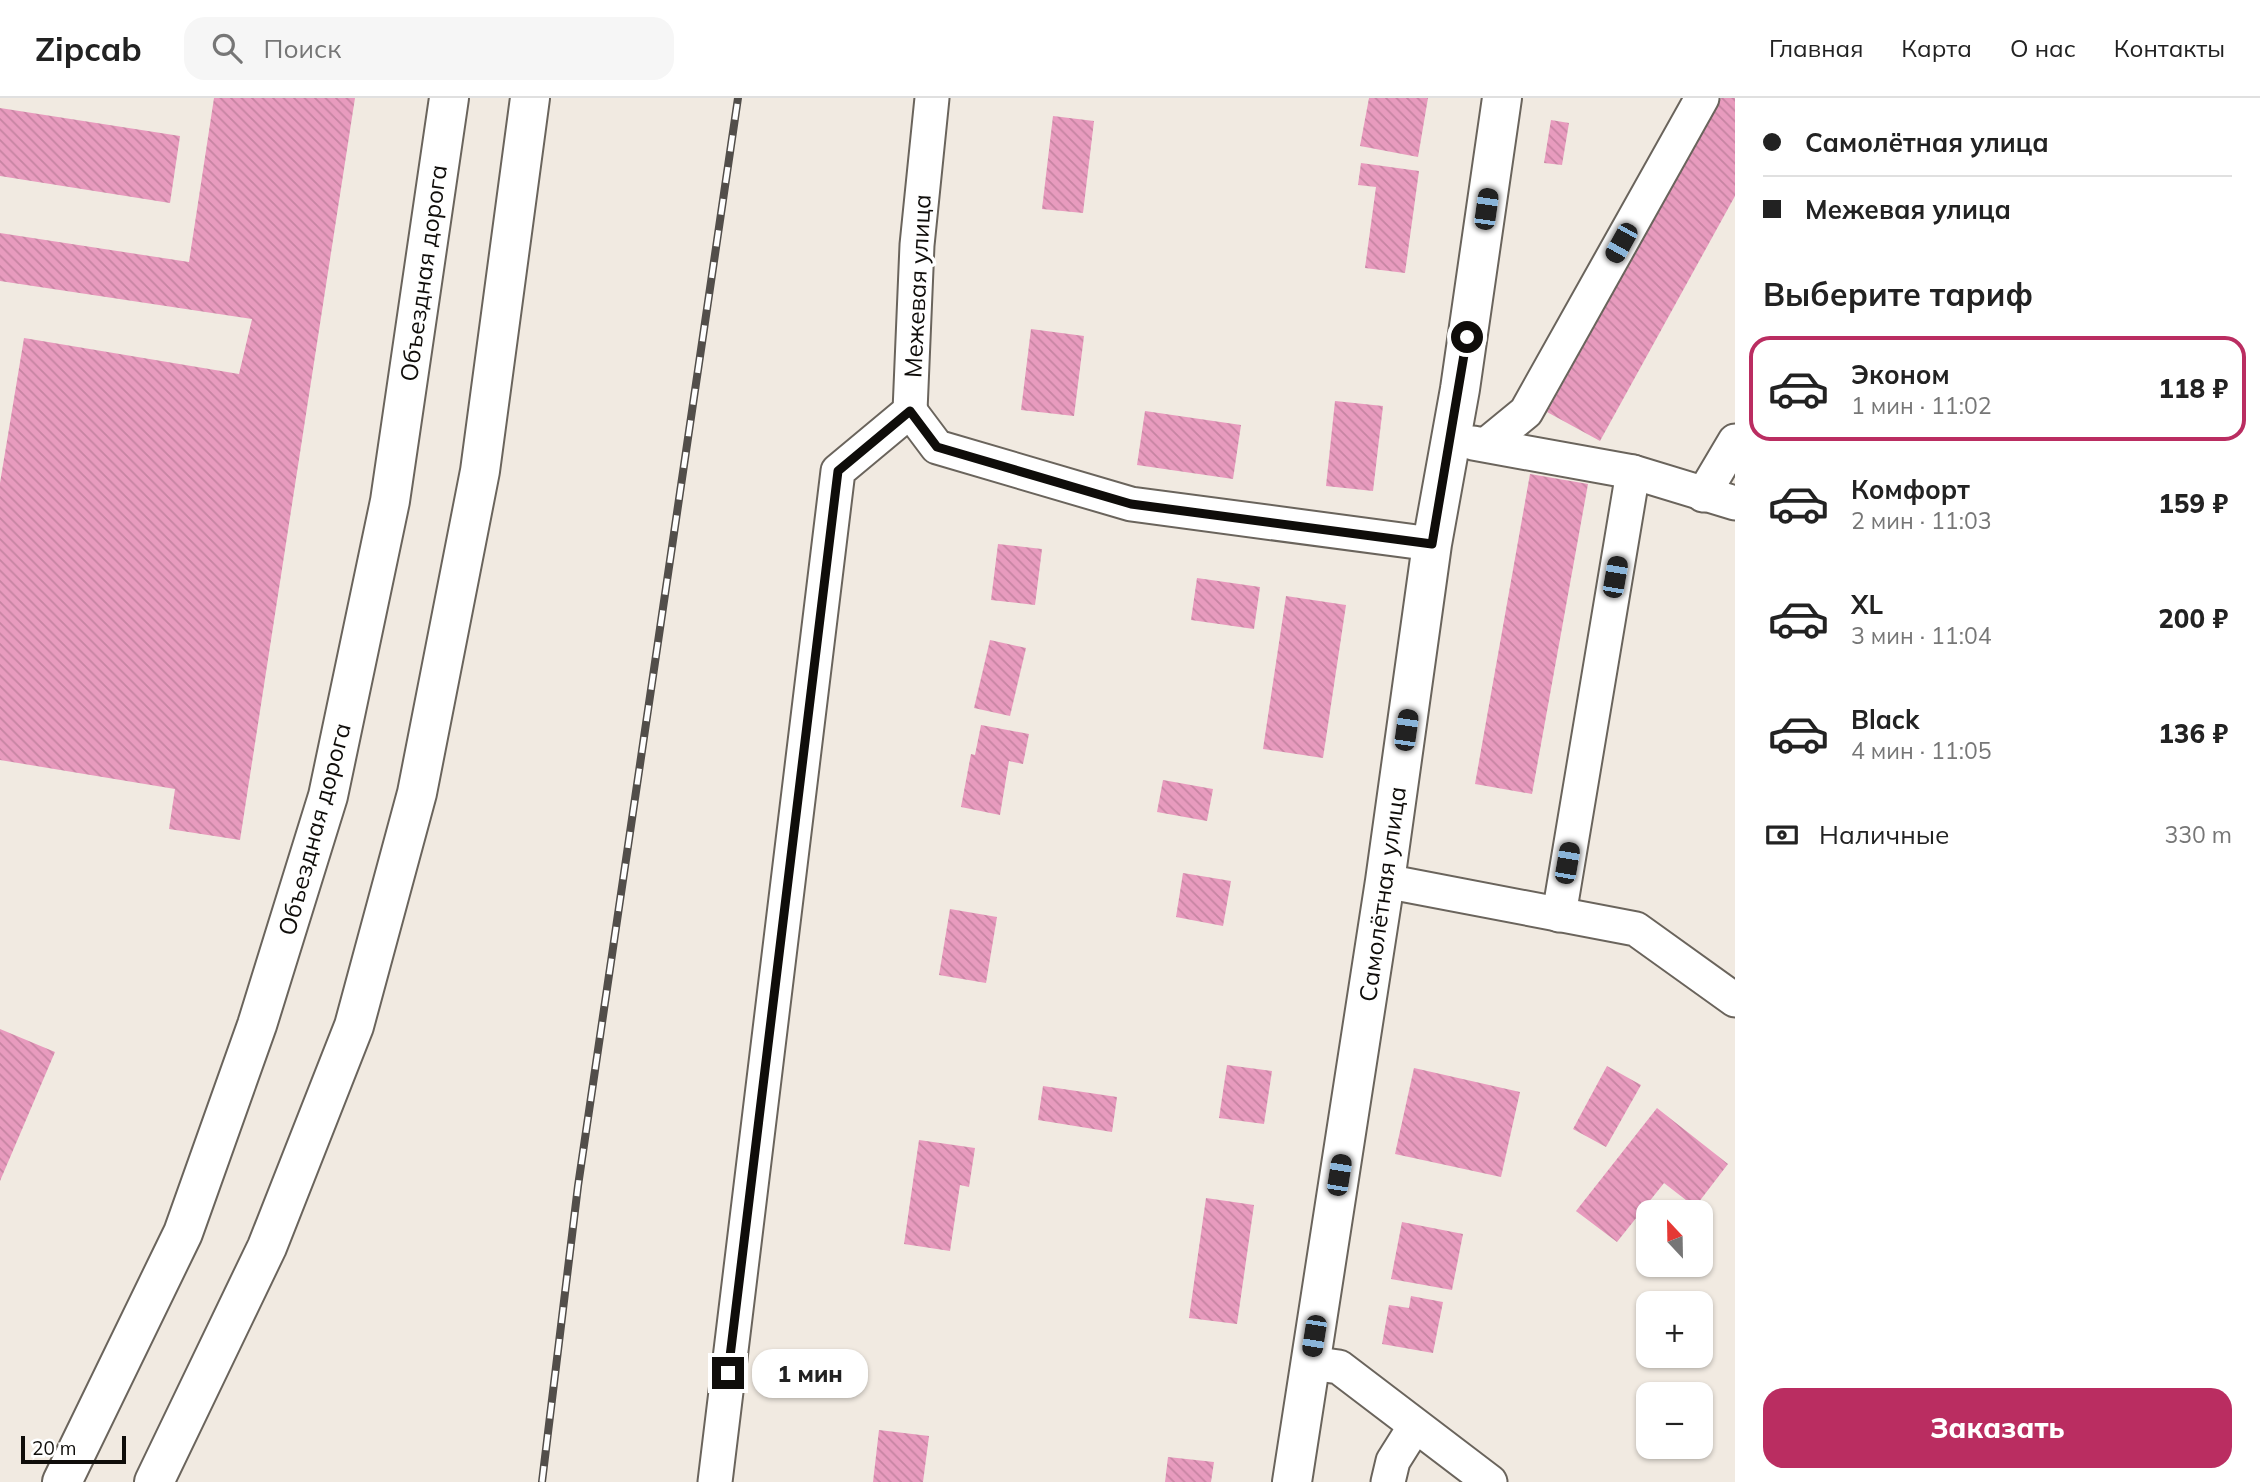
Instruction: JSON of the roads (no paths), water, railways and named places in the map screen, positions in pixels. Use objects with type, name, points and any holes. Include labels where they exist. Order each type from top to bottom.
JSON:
[{"type":"main road","name":"Объездная дорога","points":[[62,1482],[183,1233],[257,1025],[328,796],[390,501],[449,98]]},
{"type":"main road","points":[[154,1482],[267,1247],[354,1026],[417,793],[480,471],[530,98]]},
{"type":"main road","name":"Самолётная улица","points":[[1292,1482],[1385,881],[1432,544],[1469,442],[1502,98]]},
{"type":"street","name":"Межевая улица","points":[[715,1482],[838,471],[910,411],[917,245],[932,98]]},
{"type":"street","points":[[1469,442],[1526,412],[1702,98]]},
{"type":"street","points":[[910,411],[937,447],[1131,504],[1432,544]]},
{"type":"street","points":[[1469,442],[1633,472],[1735,503]]},
{"type":"street","points":[[1703,495],[1735,442]]},
{"type":"street","points":[[1559,915],[1633,472]]},
{"type":"street","points":[[1385,881],[1636,929],[1735,1000]]},
{"type":"street","points":[[1310,1363],[1339,1367],[1490,1482]]},
{"type":"street","points":[[1388,1482],[1393,1461],[1415,1426]]},
{"type":"railway","points":[[542,1482],[578,1186],[738,98]]}]
